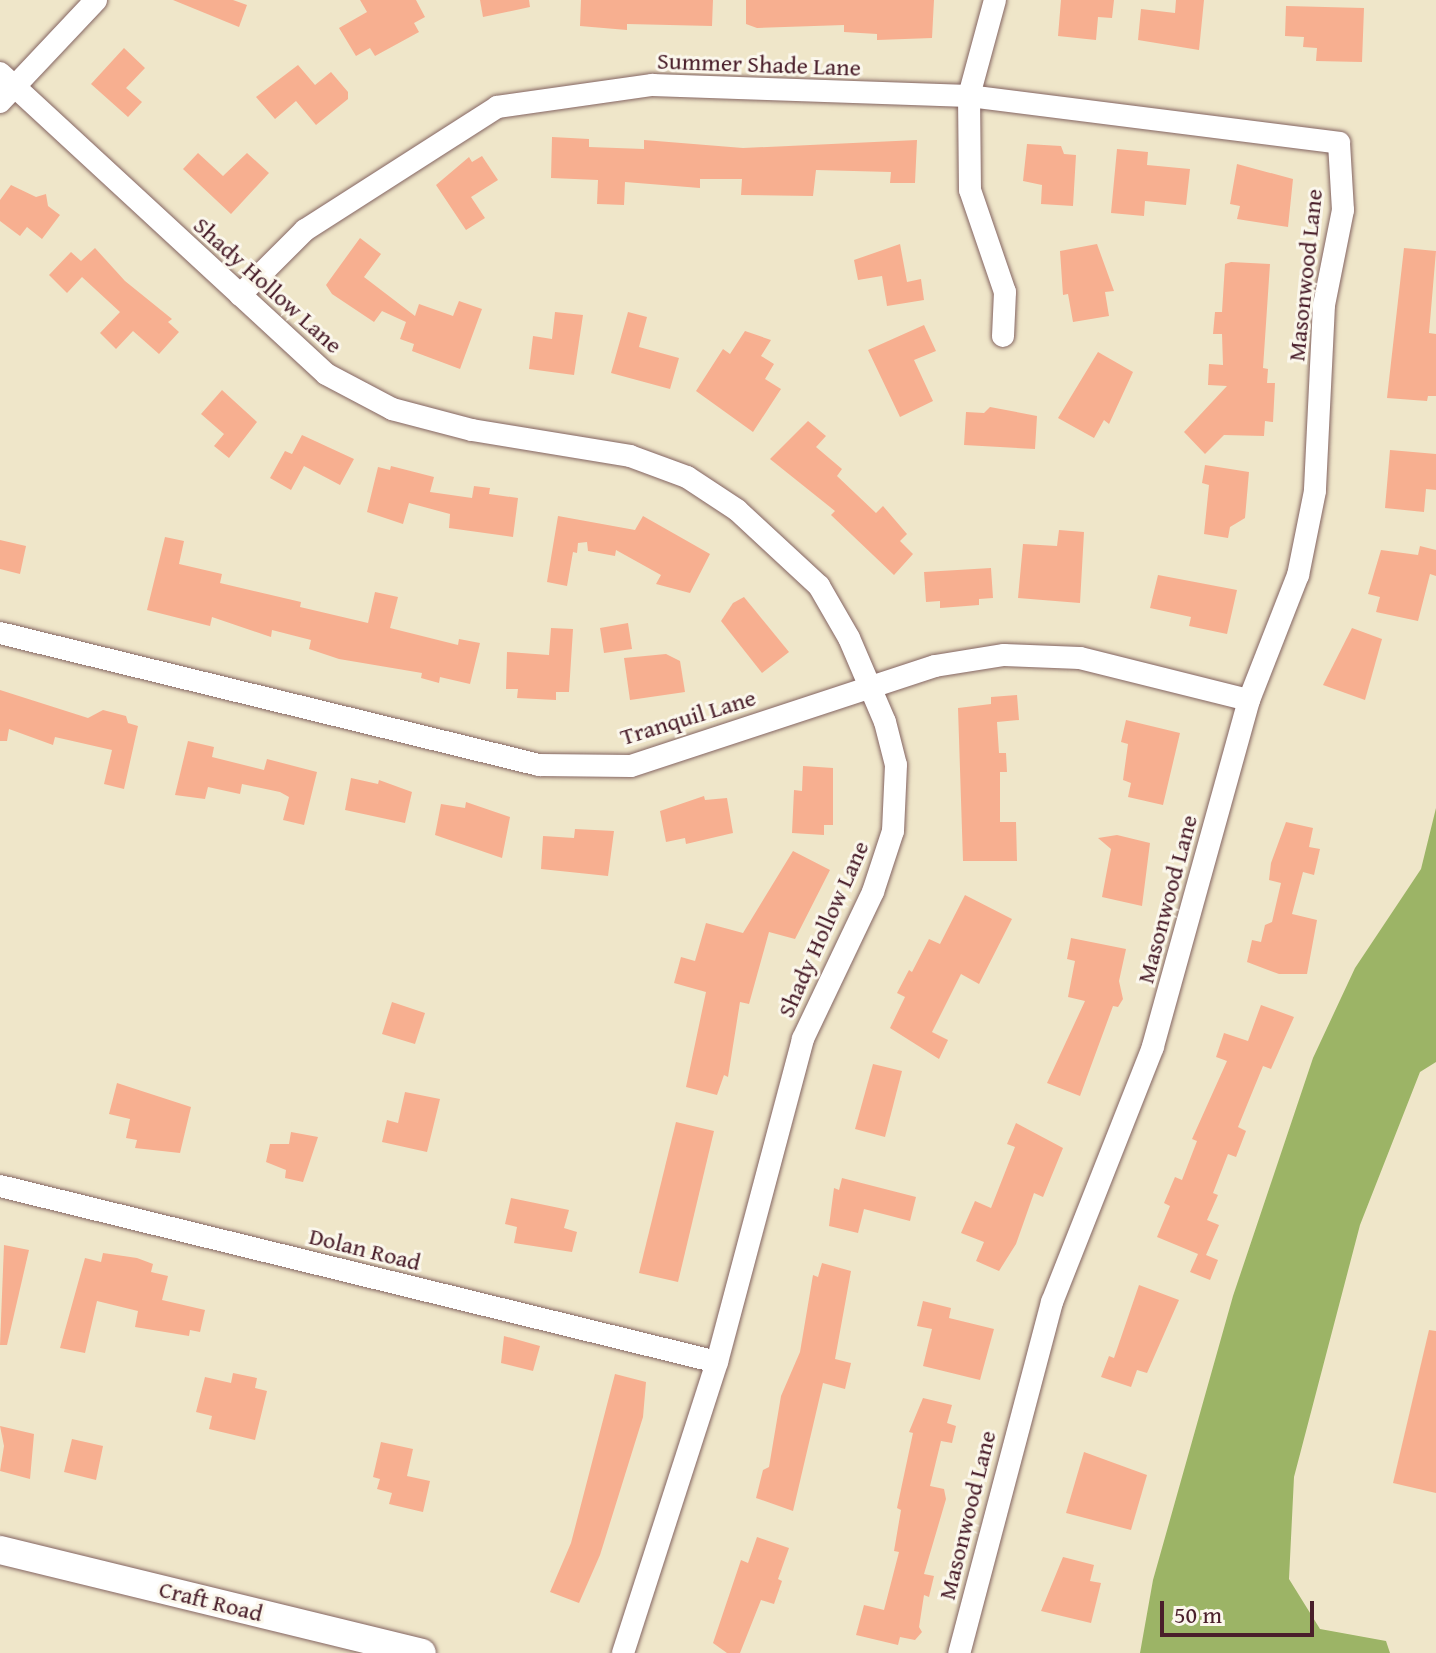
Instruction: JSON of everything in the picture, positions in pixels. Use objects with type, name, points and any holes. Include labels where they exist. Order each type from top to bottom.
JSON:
[{"type":"street","points":[[5,87],[96,0]]},
{"type":"street","points":[[995,0],[969,96],[970,190],[1005,292],[1003,336]]},
{"type":"street","name":"Summer Shade Lane","points":[[240,295],[305,230],[497,107],[652,85],[969,96],[1339,143]]},
{"type":"street","name":"Shady Hollow Lane","points":[[5,87],[326,374],[392,409],[472,430],[630,456],[687,477],[737,510],[819,586],[870,686],[896,765],[893,831],[873,892],[803,1039],[717,1362],[623,1653]]},
{"type":"street","name":"Masonwood Lane","points":[[959,1653],[1052,1302],[1153,1047],[1249,700],[1298,575],[1315,491],[1324,305],[1343,210],[1339,143]]},
{"type":"street","name":"Tranquil Lane","points":[[0,633],[539,765],[631,766],[935,666],[1004,655],[1080,658],[1249,700]]},
{"type":"street","name":"Dolan Road","points":[[0,1186],[717,1362]]},
{"type":"street","name":"Craft Road","points":[[0,1550],[422,1653]]},
{"type":"green space","points":[[1436,808],[1436,1062],[1420,1072],[1360,1225],[1294,1477],[1289,1579],[1320,1629],[1386,1641],[1390,1653],[1140,1653],[1153,1580],[1233,1296],[1313,1058],[1355,968],[1421,869]]},
{"type":"building","points":[[173,0],[233,0],[247,5],[239,27]]},
{"type":"building","points":[[360,0],[416,0],[425,17],[414,23],[419,32],[375,56],[370,48],[356,56],[339,28],[367,12]]},
{"type":"building","points":[[480,0],[529,0],[530,7],[483,17]]},
{"type":"building","points":[[581,0],[713,0],[712,26],[627,24],[627,30],[580,26]]},
{"type":"building","points":[[746,0],[934,0],[932,38],[877,40],[877,34],[844,32],[844,25],[757,28],[746,24]]},
{"type":"building","points":[[1061,0],[1114,0],[1112,18],[1098,17],[1096,40],[1058,36]]},
{"type":"building","points":[[1176,0],[1204,0],[1199,50],[1138,40],[1141,9],[1175,13]]},
{"type":"building","points":[[1286,6],[1364,8],[1362,62],[1316,61],[1317,48],[1303,47],[1304,37],[1285,36]]},
{"type":"building","points":[[124,48],[145,68],[126,88],[142,102],[128,117],[91,84]]},
{"type":"building","points":[[298,65],[315,85],[331,72],[348,92],[348,99],[316,125],[296,101],[275,119],[256,97]]},
{"type":"building","points":[[552,137],[589,139],[589,147],[644,149],[644,140],[743,148],[917,140],[915,183],[890,183],[891,172],[816,170],[813,196],[741,195],[742,179],[700,179],[700,188],[625,182],[624,205],[597,204],[598,180],[551,178]]},
{"type":"building","points":[[1027,144],[1061,146],[1064,154],[1076,155],[1073,206],[1041,204],[1042,185],[1023,181]]},
{"type":"building","points":[[1117,149],[1148,152],[1147,165],[1190,169],[1186,205],[1145,201],[1144,216],[1111,213]]},
{"type":"building","points":[[198,153],[223,176],[247,153],[269,173],[231,214],[183,169]]},
{"type":"building","points":[[482,156],[498,180],[471,197],[485,218],[466,230],[436,185],[469,157],[472,162]]},
{"type":"building","points":[[1237,164],[1293,179],[1288,227],[1237,219],[1240,206],[1230,204]]},
{"type":"building","points":[[11,185],[36,197],[46,194],[48,206],[60,215],[42,239],[27,227],[20,236],[0,221],[0,200]]},
{"type":"building","points":[[360,238],[381,254],[364,277],[415,316],[419,304],[453,316],[459,301],[482,309],[460,369],[412,351],[414,344],[400,339],[406,322],[382,311],[374,322],[332,294],[326,285]]},
{"type":"building","points":[[900,244],[907,282],[921,279],[924,300],[887,306],[882,276],[858,280],[854,260]]},
{"type":"building","points":[[1097,244],[1114,291],[1105,292],[1109,316],[1073,322],[1068,294],[1063,295],[1060,251]]},
{"type":"building","points":[[95,248],[125,281],[172,319],[168,322],[179,332],[159,354],[133,331],[116,349],[100,333],[120,312],[82,277],[67,293],[49,275],[71,252],[81,261]]},
{"type":"building","points":[[1404,248],[1436,251],[1429,333],[1436,334],[1436,396],[1428,396],[1427,401],[1387,398]]},
{"type":"building","points":[[1225,264],[1270,264],[1263,368],[1268,369],[1267,383],[1275,383],[1273,422],[1265,421],[1264,436],[1224,435],[1205,454],[1184,432],[1227,386],[1208,385],[1209,364],[1223,365],[1222,334],[1213,334],[1215,312],[1222,312]]},
{"type":"building","points":[[555,312],[583,315],[574,375],[529,369],[533,336],[552,339]]},
{"type":"building","points":[[628,312],[647,317],[639,347],[679,358],[670,389],[611,373]]},
{"type":"building","points":[[924,325],[936,351],[914,360],[933,401],[900,417],[868,350]]},
{"type":"building","points":[[745,331],[771,340],[761,356],[774,364],[765,379],[781,389],[753,432],[696,391],[723,349],[730,354]]},
{"type":"building","points":[[1098,352],[1133,372],[1109,424],[1104,420],[1094,438],[1058,418]]},
{"type":"building","points":[[222,390],[257,422],[229,458],[214,446],[224,434],[201,414]]},
{"type":"building","points":[[990,407],[1037,416],[1035,449],[964,445],[966,412],[984,413]]},
{"type":"building","points":[[808,421],[826,436],[816,447],[842,469],[837,476],[876,513],[883,506],[907,534],[900,541],[913,554],[894,575],[831,515],[835,511],[770,459]]},
{"type":"building","points":[[302,435],[354,459],[340,485],[304,466],[291,490],[270,478],[285,451],[292,454]]},
{"type":"building","points":[[1390,450],[1436,454],[1436,490],[1426,489],[1424,512],[1385,508]]},
{"type":"building","points":[[1205,465],[1249,472],[1245,518],[1230,527],[1228,538],[1204,534],[1209,485],[1202,483]]},
{"type":"building","points":[[391,466],[434,477],[430,492],[472,498],[474,486],[490,488],[489,494],[518,498],[513,537],[449,528],[450,514],[409,503],[403,524],[367,512],[378,467],[390,470]]},
{"type":"building","points":[[558,516],[635,530],[643,516],[710,554],[690,593],[656,584],[661,575],[616,550],[615,556],[588,551],[587,542],[578,543],[577,553],[573,552],[567,586],[547,582]]},
{"type":"building","points":[[1059,530],[1084,532],[1080,603],[1018,598],[1023,544],[1057,546]]},
{"type":"building","points":[[165,537],[184,541],[179,564],[222,574],[220,583],[301,602],[300,607],[368,623],[375,592],[398,597],[390,628],[458,645],[459,639],[480,643],[470,684],[440,677],[439,683],[421,678],[422,673],[339,659],[309,649],[311,640],[272,630],[271,637],[212,617],[210,626],[147,610]]},
{"type":"building","points":[[0,540],[26,546],[20,574],[0,569]]},
{"type":"building","points":[[1420,546],[1436,550],[1436,576],[1430,574],[1418,621],[1376,612],[1380,597],[1368,594],[1381,550],[1418,555]]},
{"type":"building","points":[[991,568],[993,598],[979,599],[979,605],[940,608],[940,601],[926,602],[924,572]]},
{"type":"building","points":[[1158,575],[1237,590],[1227,634],[1189,626],[1191,617],[1150,608]]},
{"type":"building","points":[[744,597],[789,652],[762,673],[721,621],[733,603]]},
{"type":"building","points":[[628,623],[632,649],[604,653],[600,628]]},
{"type":"building","points":[[551,628],[573,629],[569,692],[556,692],[556,700],[517,698],[518,689],[506,689],[507,652],[549,655]]},
{"type":"building","points":[[1352,628],[1382,639],[1365,700],[1323,685]]},
{"type":"building","points":[[666,654],[680,661],[685,692],[630,700],[624,658]]},
{"type":"building","points":[[0,690],[88,718],[103,710],[126,716],[128,723],[138,726],[124,789],[104,784],[112,750],[55,737],[53,745],[9,729],[7,741],[0,741]]},
{"type":"building","points":[[1017,695],[1019,720],[997,722],[999,753],[1006,753],[1007,772],[1000,772],[1000,822],[1016,822],[1017,861],[963,861],[958,708],[991,704],[991,697]]},
{"type":"building","points":[[1126,720],[1180,733],[1163,805],[1128,797],[1131,783],[1123,780],[1128,744],[1121,742]]},
{"type":"building","points":[[188,741],[214,747],[212,757],[264,770],[267,759],[317,772],[304,825],[283,820],[289,797],[280,792],[242,784],[240,794],[208,787],[205,799],[175,795]]},
{"type":"building","points":[[803,766],[833,768],[833,825],[824,825],[824,835],[792,833],[794,790],[802,791]]},
{"type":"building","points":[[351,778],[378,784],[379,780],[412,792],[405,823],[345,810]]},
{"type":"building","points":[[704,796],[705,800],[727,798],[733,833],[686,844],[685,838],[666,842],[660,811]]},
{"type":"building","points":[[466,802],[510,817],[502,858],[435,835],[441,804],[465,808]]},
{"type":"building","points":[[1286,822],[1313,828],[1309,847],[1320,849],[1314,875],[1303,872],[1292,914],[1317,920],[1307,974],[1279,974],[1247,962],[1252,940],[1261,942],[1265,925],[1272,922],[1281,883],[1269,880],[1271,863]]},
{"type":"building","points":[[575,829],[614,831],[608,876],[541,869],[543,836],[574,838]]},
{"type":"building","points":[[1117,835],[1150,843],[1142,906],[1102,897],[1111,849],[1098,838]]},
{"type":"building","points":[[793,851],[830,870],[795,939],[769,932],[749,1004],[740,1002],[728,1077],[724,1075],[717,1095],[686,1087],[706,992],[674,983],[681,957],[695,961],[706,923],[743,933]]},
{"type":"building","points":[[965,895],[1012,919],[979,984],[961,974],[932,1032],[948,1040],[939,1059],[890,1028],[905,997],[897,993],[909,970],[912,972],[929,939],[940,944]]},
{"type":"building","points":[[1071,938],[1126,949],[1119,981],[1123,999],[1118,1007],[1113,1006],[1080,1096],[1047,1083],[1085,1001],[1068,997],[1075,961],[1067,959]]},
{"type":"building","points":[[392,1002],[425,1013],[415,1044],[382,1034]]},
{"type":"building","points":[[1261,1005],[1294,1017],[1271,1069],[1263,1066],[1238,1127],[1246,1131],[1236,1157],[1228,1154],[1213,1193],[1218,1195],[1207,1220],[1219,1225],[1206,1255],[1218,1260],[1210,1280],[1190,1272],[1198,1254],[1157,1237],[1170,1206],[1164,1203],[1175,1177],[1182,1180],[1197,1141],[1192,1139],[1227,1061],[1216,1057],[1224,1033],[1248,1041]]},
{"type":"building","points":[[873,1064],[902,1071],[885,1137],[855,1129]]},
{"type":"building","points":[[117,1083],[191,1107],[180,1153],[135,1148],[137,1140],[126,1138],[130,1119],[109,1114]]},
{"type":"building","points":[[405,1092],[440,1099],[427,1152],[382,1142],[387,1120],[398,1123]]},
{"type":"building","points":[[676,1122],[714,1131],[678,1282],[639,1273]]},
{"type":"building","points":[[1016,1123],[1063,1148],[1043,1197],[1034,1193],[1016,1244],[999,1271],[976,1261],[984,1242],[961,1233],[975,1201],[991,1208],[1015,1147],[1007,1144]]},
{"type":"building","points":[[291,1132],[318,1137],[303,1182],[285,1178],[286,1170],[266,1162],[270,1144],[289,1144]]},
{"type":"building","points":[[842,1178],[916,1197],[910,1221],[864,1209],[858,1233],[829,1226],[834,1188],[839,1190]]},
{"type":"building","points":[[511,1198],[569,1210],[564,1228],[577,1232],[572,1252],[514,1243],[517,1227],[505,1224]]},
{"type":"building","points":[[4,1245],[29,1250],[7,1345],[0,1345]]},
{"type":"building","points":[[103,1253],[137,1258],[153,1264],[151,1272],[168,1276],[162,1300],[205,1310],[200,1332],[190,1330],[189,1336],[135,1327],[138,1311],[97,1301],[85,1353],[60,1348],[85,1258],[101,1262]]},
{"type":"building","points":[[822,1263],[851,1271],[835,1359],[851,1363],[845,1389],[823,1383],[793,1511],[756,1498],[763,1470],[769,1467],[781,1396],[800,1352],[813,1275],[818,1277]]},
{"type":"building","points":[[1139,1285],[1179,1300],[1147,1373],[1137,1370],[1131,1387],[1101,1377],[1109,1356],[1114,1358]]},
{"type":"building","points":[[923,1301],[951,1308],[949,1318],[994,1329],[980,1380],[923,1366],[932,1329],[917,1326]]},
{"type":"building","points":[[1429,1330],[1436,1331],[1436,1493],[1393,1483]]},
{"type":"building","points":[[504,1336],[540,1346],[533,1371],[501,1363]]},
{"type":"building","points":[[233,1373],[257,1378],[255,1388],[267,1391],[255,1440],[209,1429],[212,1416],[196,1412],[205,1377],[231,1383]]},
{"type":"building","points":[[615,1374],[646,1382],[643,1417],[600,1555],[579,1603],[550,1592],[571,1543]]},
{"type":"building","points":[[923,1398],[952,1405],[947,1423],[956,1426],[952,1443],[941,1441],[930,1486],[944,1489],[946,1499],[924,1574],[934,1576],[929,1597],[924,1595],[919,1627],[922,1632],[915,1640],[900,1637],[898,1645],[856,1635],[864,1605],[884,1610],[899,1552],[894,1551],[901,1510],[897,1508],[913,1433],[909,1432]]},
{"type":"building","points":[[0,1426],[34,1434],[30,1479],[0,1471],[4,1446]]},
{"type":"building","points":[[72,1439],[103,1446],[96,1480],[64,1472]]},
{"type":"building","points":[[381,1442],[413,1449],[407,1476],[430,1481],[423,1512],[389,1504],[392,1493],[377,1489],[380,1479],[373,1477]]},
{"type":"building","points":[[1084,1452],[1147,1475],[1131,1530],[1066,1513]]},
{"type":"building","points":[[757,1537],[789,1548],[778,1579],[782,1581],[774,1604],[761,1600],[740,1653],[727,1653],[713,1643],[741,1560],[748,1563]]},
{"type":"building","points":[[1063,1557],[1094,1565],[1090,1581],[1101,1583],[1091,1623],[1041,1611]]}]
